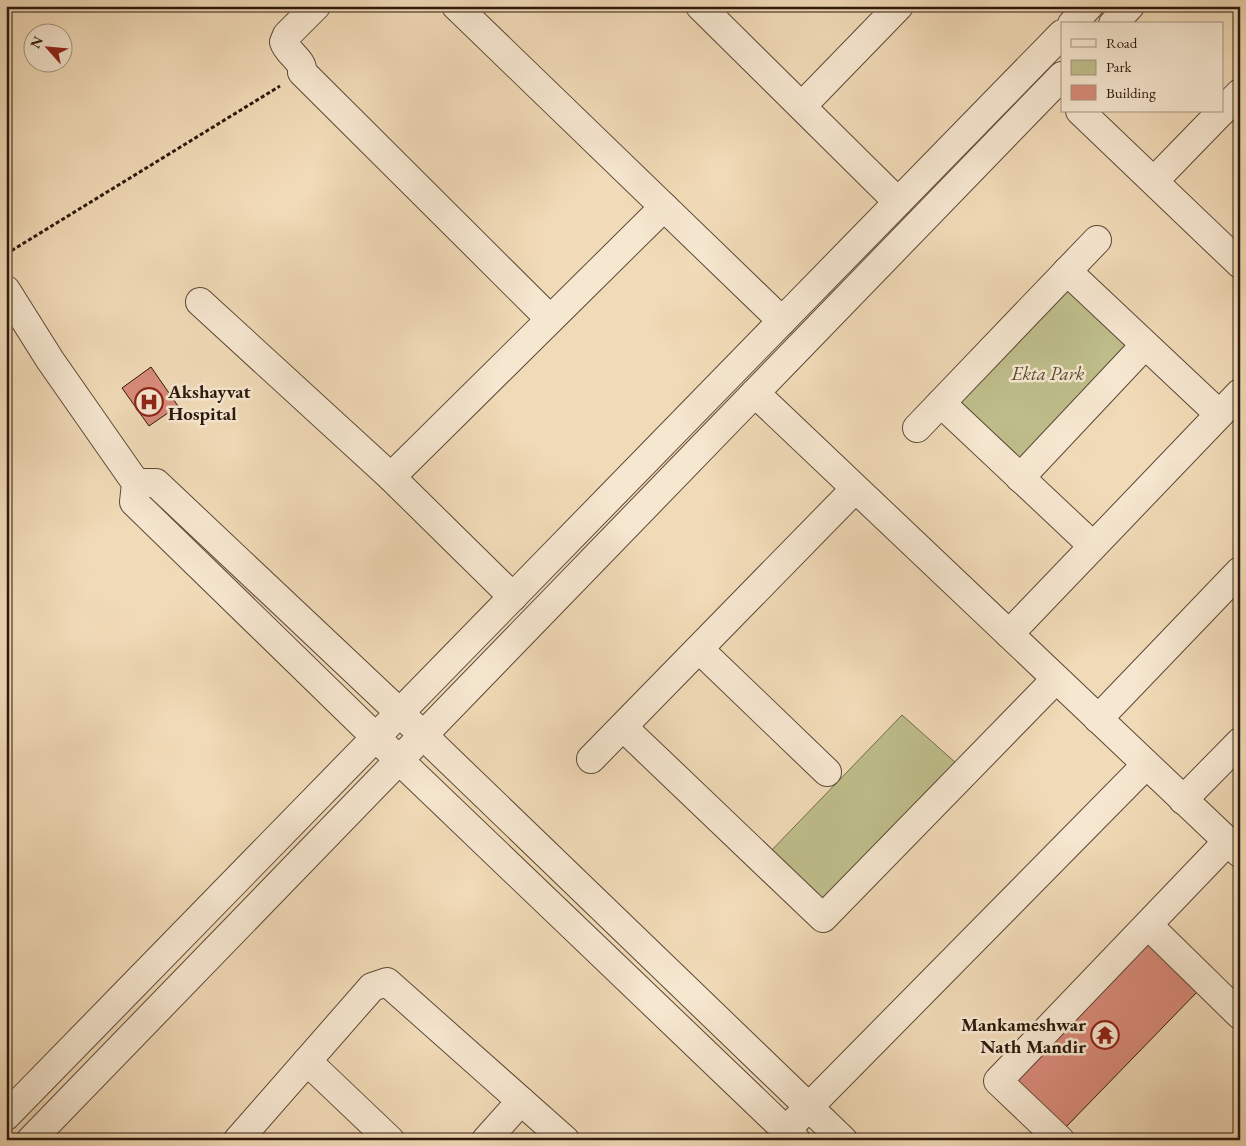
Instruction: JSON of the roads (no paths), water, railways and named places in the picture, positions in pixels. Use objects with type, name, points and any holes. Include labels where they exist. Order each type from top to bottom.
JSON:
[{"type":"street","points":[[456,6],[782,321]]},
{"type":"street","points":[[700,6],[898,202]]},
{"type":"street","points":[[1074,22],[1089,6]]},
{"type":"street","points":[[1115,22],[1130,6]]},
{"type":"street","points":[[802,106],[894,8]]},
{"type":"street","points":[[299,12],[284,42],[287,50],[302,65],[302,72],[550,319]]},
{"type":"street","points":[[8,1110],[376,738],[1061,35]]},
{"type":"street","points":[[31,1140],[755,393],[1059,85]]},
{"type":"street","points":[[1081,112],[1240,264]]},
{"type":"street","points":[[1154,181],[1222,112]]},
{"type":"street","points":[[391,477],[664,207]]},
{"type":"street","points":[[917,428],[1097,240]]},
{"type":"street","points":[[1067,271],[1219,414]]},
{"type":"street","points":[[6,290],[50,360],[136,483],[134,502],[786,1137],[808,1107],[1146,765]]},
{"type":"street","points":[[200,302],[391,477],[513,597]]},
{"type":"street","points":[[1020,478],[1145,345]]},
{"type":"street","points":[[755,393],[1234,848],[1148,925],[998,1081],[1060,1140]]},
{"type":"street","points":[[1008,634],[1240,393]]},
{"type":"street","points":[[941,403],[1093,546]]},
{"type":"street","points":[[136,483],[156,483],[400,713],[843,1140]]},
{"type":"street","points":[[591,759],[855,489]]},
{"type":"street","points":[[1098,719],[1240,571]]},
{"type":"street","points":[[699,649],[827,772]]},
{"type":"street","points":[[623,727],[823,918],[1056,679]]},
{"type":"street","points":[[1183,800],[1240,742]]},
{"type":"street","points":[[1148,925],[1240,1015]]},
{"type":"street","points":[[238,1140],[372,987],[387,982],[565,1140]]},
{"type":"street","points":[[307,1061],[390,1140]]},
{"type":"street","points":[[486,1140],[521,1100]]},
{"type":"place","name":"Akshayvat Hospital","points":[[149,402]]},
{"type":"place","name":"Mankameshwar Nath Mandir","points":[[1105,1035]]},
{"type":"park label","name":"Ekta Park","points":[[1048,373]]}]
